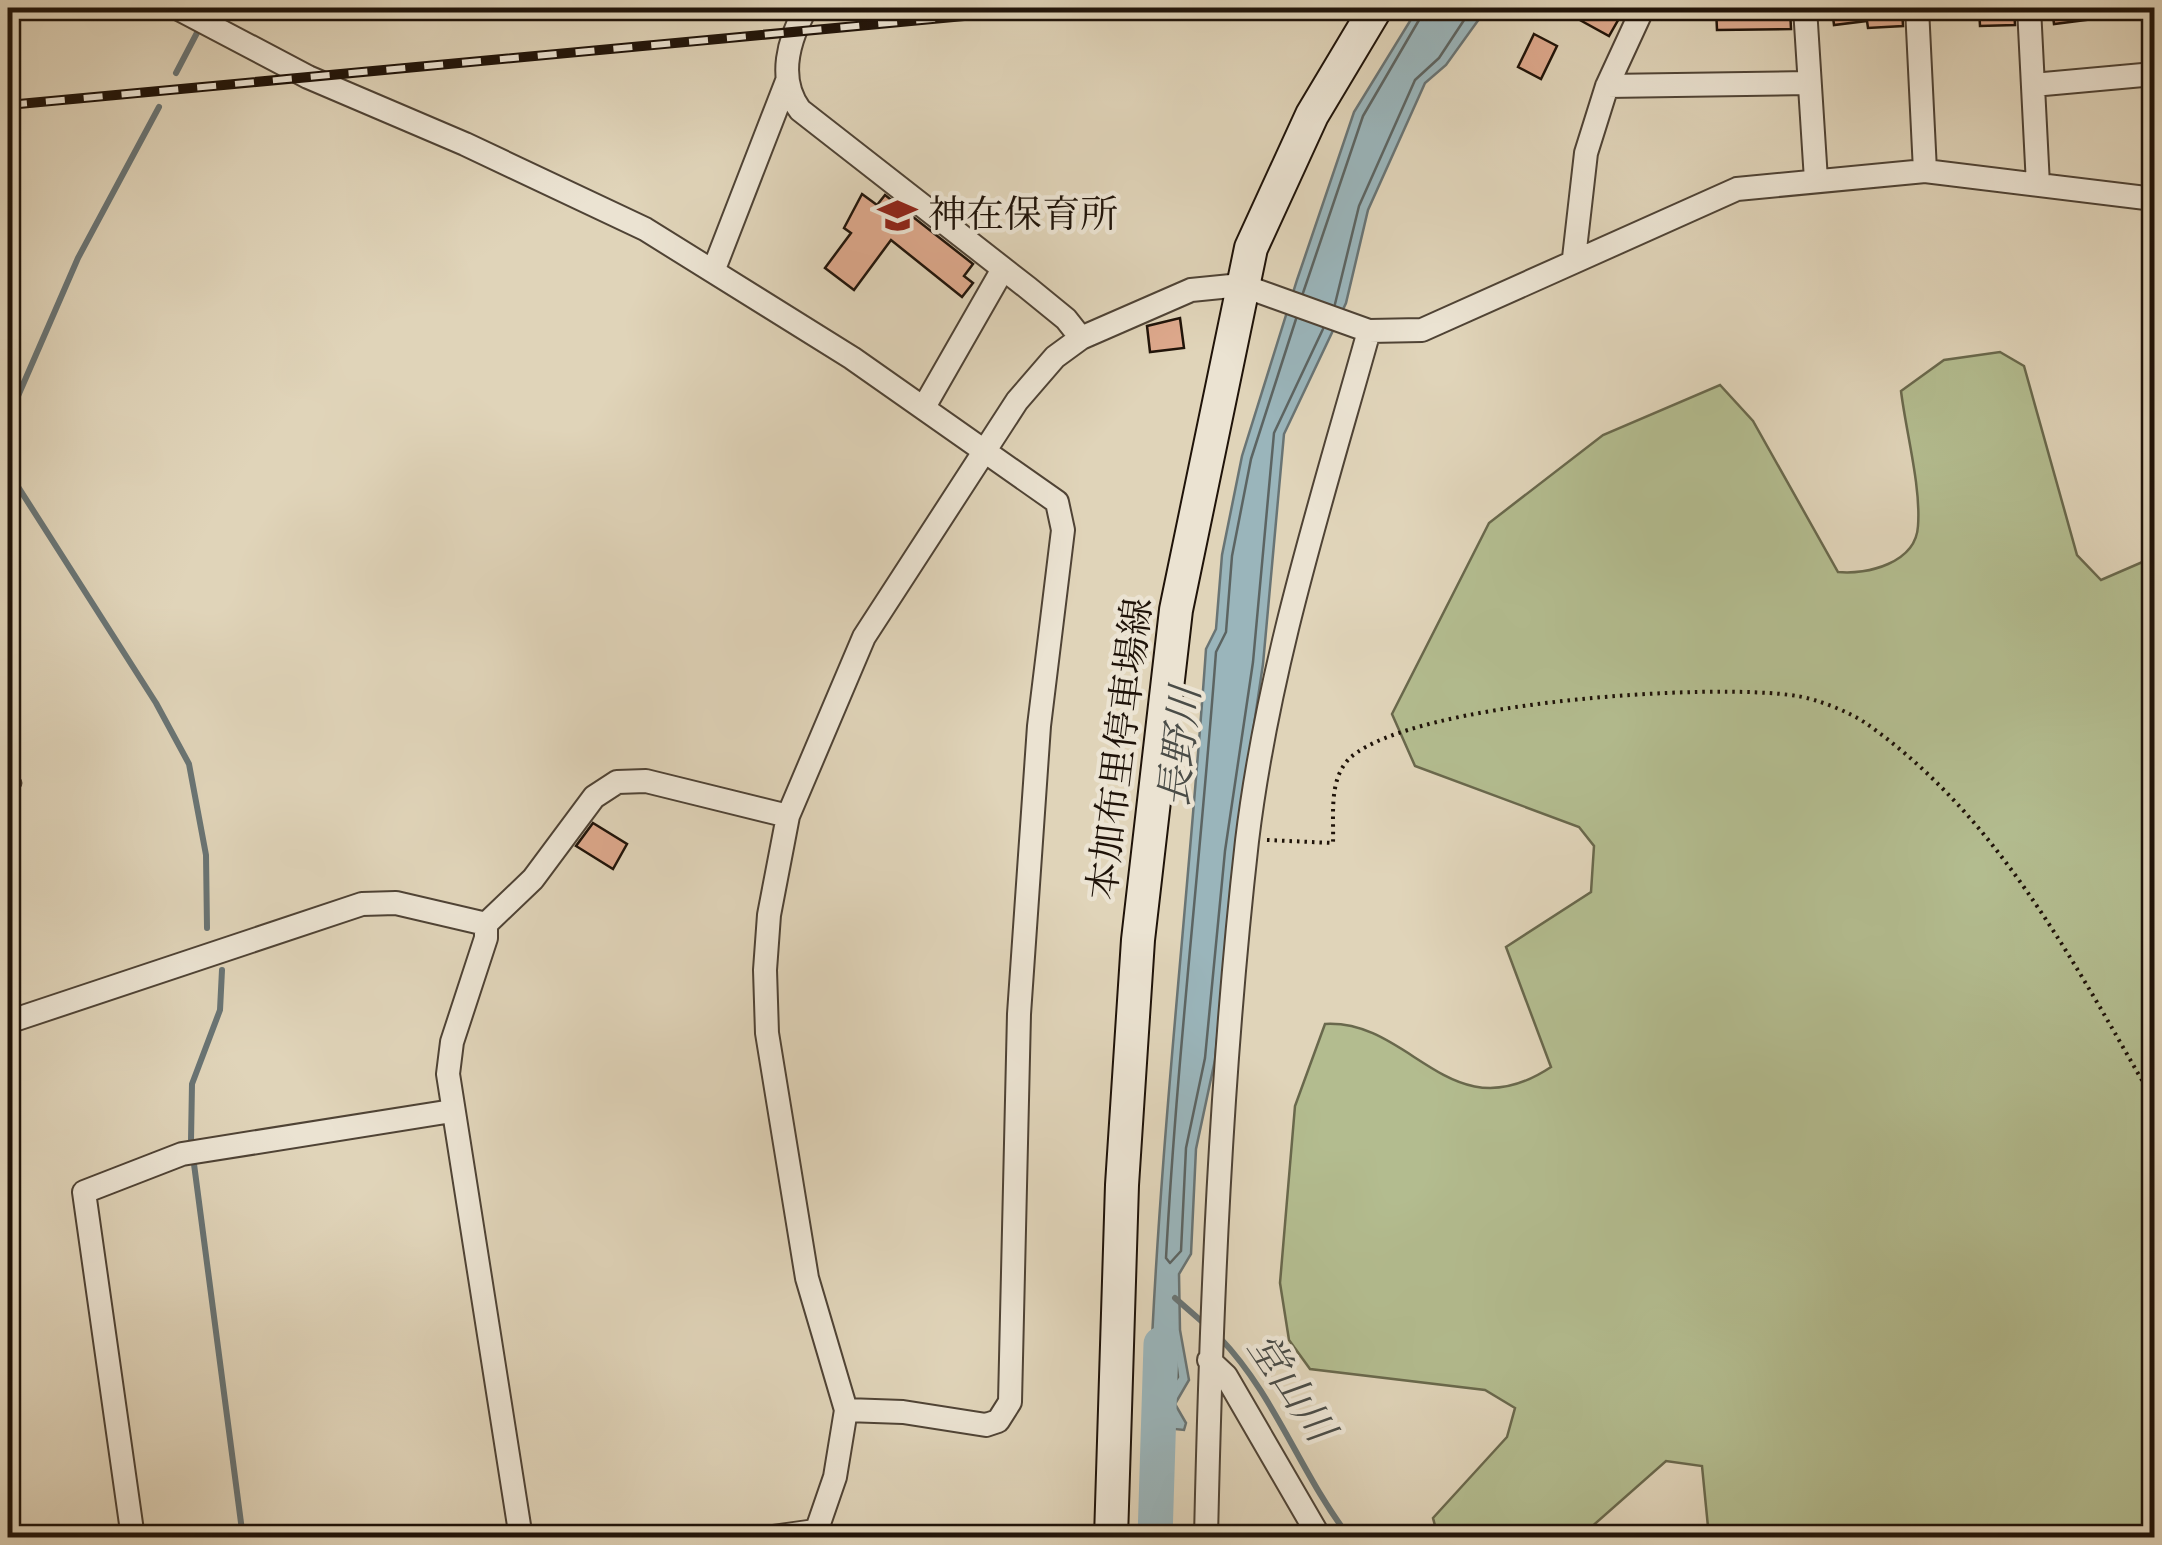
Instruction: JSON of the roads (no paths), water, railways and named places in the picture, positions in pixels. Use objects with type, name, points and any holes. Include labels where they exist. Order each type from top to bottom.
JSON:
[{"type":"main road","name":"本加布里停車場線","points":[[1110,1538],[1122,1185],[1153,793],[1176,610],[1251,248],[1285,170],[1376,8]]},
{"type":"street","points":[[178,8],[308,77],[465,144],[645,228],[986,448],[1058,502],[1064,530],[1039,726],[1019,1014],[1010,1402],[998,1422],[986,1425],[903,1412],[846,1410]]},
{"type":"street","points":[[714,269],[788,80],[794,30],[806,8]]},
{"type":"street","points":[[1574,258],[1586,153],[1607,86],[1643,8]]},
{"type":"street","points":[[1805,8],[1816,180]]},
{"type":"street","points":[[1917,8],[1925,171]]},
{"type":"street","points":[[2029,8],[2038,185]]},
{"type":"street","points":[[2033,85],[2154,74]]},
{"type":"street","points":[[788,80],[791,98],[811,122],[1066,318],[1080,338]]},
{"type":"street","points":[[1607,86],[1808,83]]},
{"type":"street","points":[[765,1538],[814,1534],[835,1477],[846,1410],[806,1278],[767,1032],[769,915],[788,816],[864,636],[1017,401],[1056,357],[1080,338],[1191,290],[1241,285],[1368,332],[1422,330],[1574,258],[1736,189],[1925,171],[2154,198]]},
{"type":"street","points":[[924,407],[1003,270]]},
{"type":"street","points":[[1206,1538],[1208,1360],[1248,839],[1284,638],[1368,332]]},
{"type":"street","points":[[520,1538],[452,1111],[452,1042],[486,938],[486,924],[533,879],[594,797],[617,782],[646,782],[788,816]]},
{"type":"street","points":[[9,1016],[362,904],[396,902],[486,924]]},
{"type":"street","points":[[133,1538],[84,1192],[182,1154],[452,1111]]},
{"type":"street","points":[[1208,1360],[1234,1389],[1320,1538]]},
{"type":"water","points":[[1418,8],[1487,8],[1446,65],[1425,83],[1368,210],[1346,303],[1284,434],[1263,664],[1235,853],[1215,1060],[1196,1149],[1191,1254],[1179,1274],[1180,1330],[1189,1380],[1175,1404],[1186,1423],[1184,1430],[1164,1428],[1166,1400],[1150,1383],[1161,1199],[1206,649],[1216,629],[1222,555],[1242,456],[1354,112]]},
{"type":"waterway","points":[[176,73],[199,29]]},
{"type":"waterway","points":[[8,419],[78,258],[159,107]]},
{"type":"waterway","points":[[8,471],[156,703],[189,764],[206,855],[207,928]]},
{"type":"waterway","points":[[191,1140],[192,1084],[220,1010],[222,970]]},
{"type":"waterway","points":[[194,1164],[243,1538]]},
{"type":"waterway","name":"堂山川","points":[[1175,1298],[1207,1326]]},
{"type":"waterway","name":"堂山川","points":[[1220,1338],[1257,1384],[1350,1538]]},
{"type":"waterway","name":"長野川","points":[[1155,1538],[1161,1344]]},
{"type":"railway","points":[[8,105],[1051,8]]},
{"type":"place","name":"神在保育所","points":[[898,215]]}]
